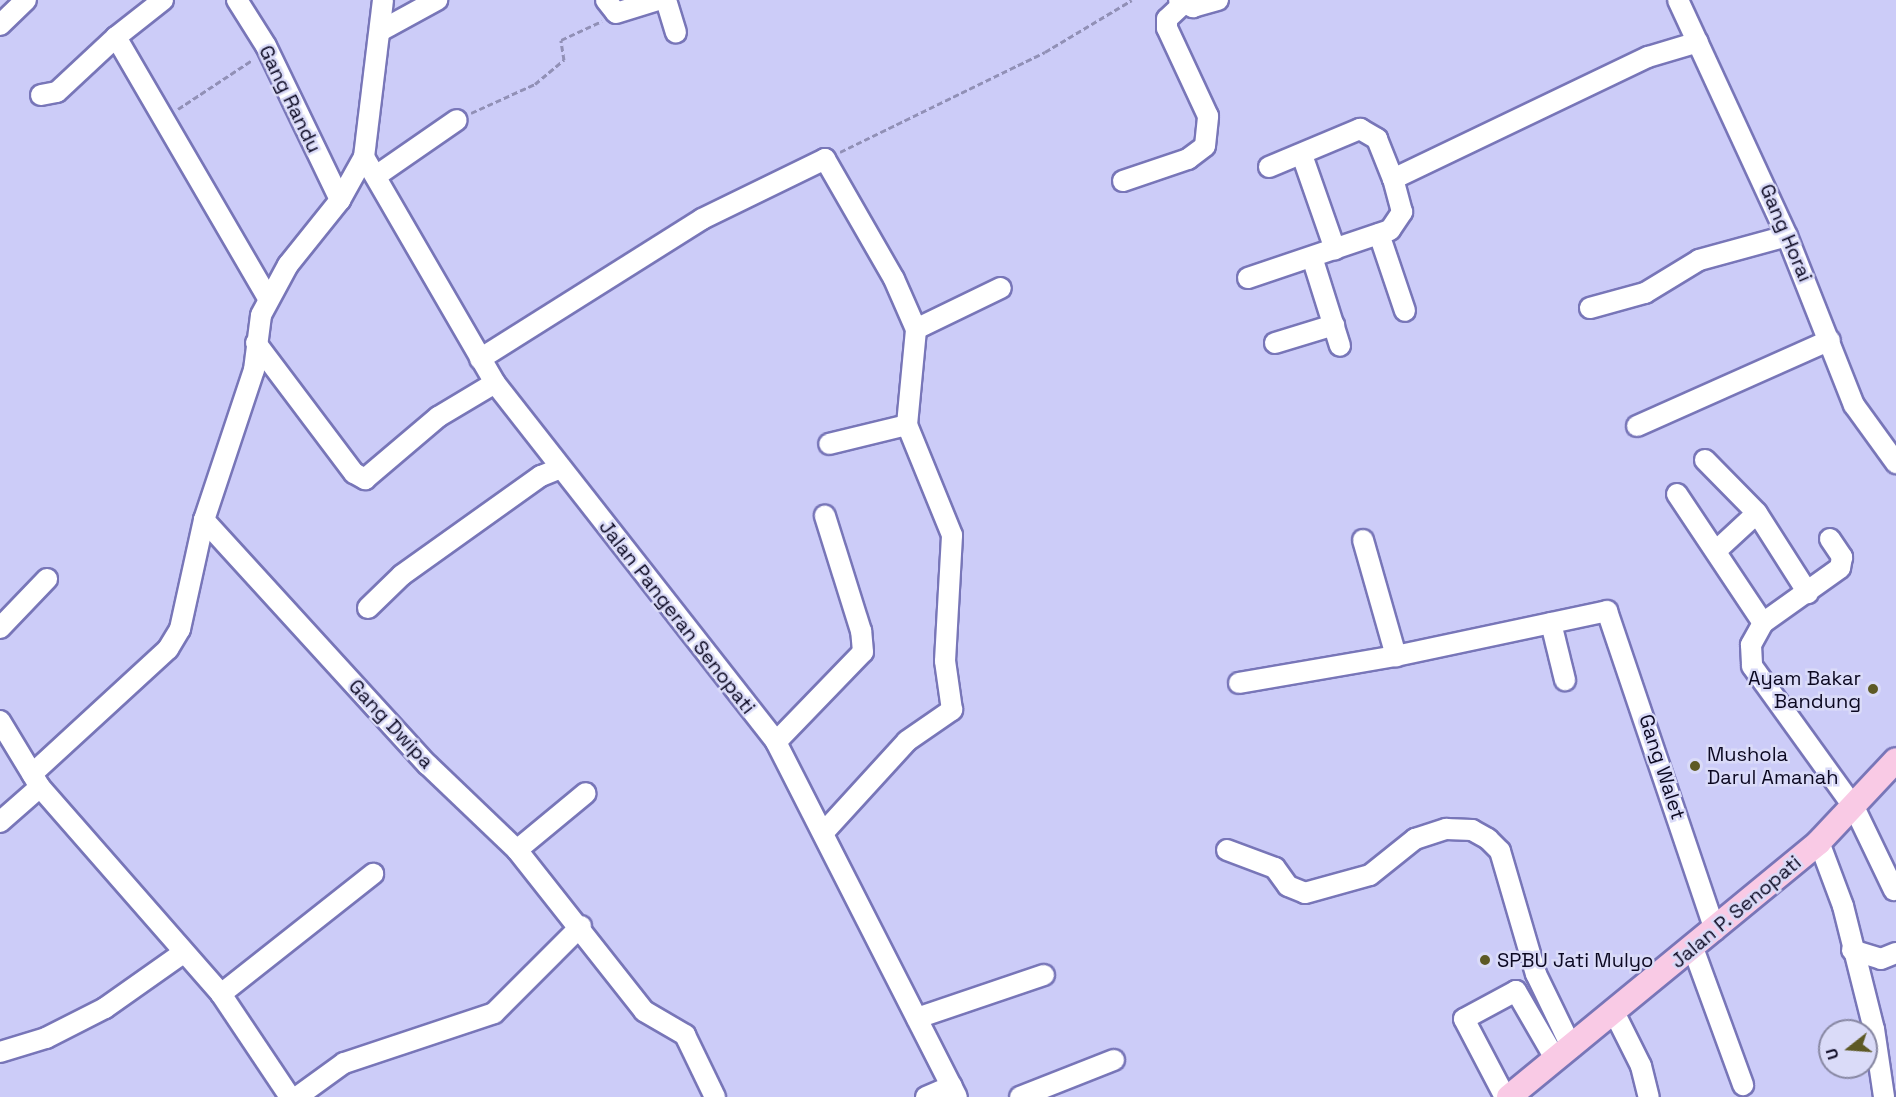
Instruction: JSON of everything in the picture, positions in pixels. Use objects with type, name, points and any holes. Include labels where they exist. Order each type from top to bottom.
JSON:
[{"type":"main road","name":"Jalan P. Senopati","points":[[1507,1097],[1615,1014],[1819,842],[1855,809],[1896,760]]},
{"type":"street","points":[[0,25],[26,0]]},
{"type":"street","name":"Gang Randu","points":[[237,0],[266,46],[340,200]]},
{"type":"street","points":[[0,822],[36,781],[168,649],[180,629],[204,520],[248,392],[256,343],[268,298],[340,200],[364,157],[382,30],[383,0]]},
{"type":"street","points":[[382,30],[437,0]]},
{"type":"street","points":[[611,6],[658,0]]},
{"type":"street","points":[[666,0],[676,32]]},
{"type":"street","points":[[1123,181],[1188,159],[1205,146],[1208,116],[1167,28],[1167,19],[1181,2],[1193,7],[1218,0]]},
{"type":"street","name":"Gang Horai","points":[[1678,0],[1787,236],[1854,405],[1896,463]]},
{"type":"street","points":[[41,95],[57,92],[153,3]]},
{"type":"street","points":[[116,38],[268,298]]},
{"type":"street","points":[[1393,179],[1648,57],[1698,42]]},
{"type":"street","points":[[376,176],[458,120]]},
{"type":"street","points":[[1248,278],[1390,230],[1402,212],[1393,179],[1377,139],[1360,129],[1269,167]]},
{"type":"street","points":[[1302,155],[1335,249]]},
{"type":"street","name":"Jalan Pangeran Senopati","points":[[364,157],[495,384],[558,469],[638,561],[718,673],[776,742],[955,1092]]},
{"type":"street","points":[[480,359],[702,219],[825,159],[894,279],[916,329],[907,425],[952,535],[945,661],[952,710],[907,741],[824,832]]},
{"type":"street","points":[[1379,234],[1405,311]]},
{"type":"street","points":[[1590,308],[1645,292],[1699,260],[1787,236]]},
{"type":"street","points":[[1312,257],[1340,346]]},
{"type":"street","points":[[916,329],[1001,288]]},
{"type":"street","points":[[1275,343],[1334,325]]},
{"type":"street","points":[[1637,426],[1830,340]]},
{"type":"street","points":[[256,343],[354,473],[365,479],[438,417],[495,384]]},
{"type":"street","points":[[829,444],[907,425]]},
{"type":"street","points":[[1705,460],[1757,513],[1808,593]]},
{"type":"street","points":[[368,608],[402,575],[541,476],[558,469]]},
{"type":"street","points":[[1677,494],[1718,550],[1763,623]]},
{"type":"street","points":[[1718,550],[1757,513]]},
{"type":"street","points":[[776,742],[863,652],[861,631],[825,516]]},
{"type":"street","name":"Gang Dwipa","points":[[204,520],[428,765],[517,850],[581,926],[644,1011],[685,1035],[716,1097]]},
{"type":"street","points":[[1830,539],[1842,564],[1808,593],[1763,623],[1751,645],[1752,666],[1855,809],[1894,890]]},
{"type":"street","points":[[1363,540],[1396,656]]},
{"type":"street","points":[[0,628],[47,579]]},
{"type":"street","name":"Gang Walet","points":[[1551,623],[1602,610],[1614,620],[1715,930]]},
{"type":"street","points":[[1239,683],[1396,656],[1551,623],[1564,680]]},
{"type":"street","points":[[0,722],[36,781],[183,953],[222,994],[290,1097]]},
{"type":"street","points":[[517,850],[586,793]]},
{"type":"street","points":[[1227,850],[1275,868],[1288,886],[1305,893],[1340,887],[1370,875],[1414,839],[1446,829],[1472,830],[1488,838],[1500,851],[1536,974],[1564,1054]]},
{"type":"street","points":[[1819,842],[1843,906],[1852,950],[1889,1069],[1884,1097]]},
{"type":"street","points":[[222,994],[373,874]]},
{"type":"street","points":[[297,1097],[344,1063],[494,1013],[581,926]]},
{"type":"street","points":[[1693,948],[1743,1085]]},
{"type":"street","points":[[1852,950],[1881,959],[1896,953]]},
{"type":"street","points":[[0,1052],[46,1038],[105,1008],[183,953]]},
{"type":"street","points":[[917,1018],[1044,975]]},
{"type":"street","points":[[1507,1097],[1464,1019],[1516,991],[1564,1054]]},
{"type":"street","points":[[1615,1014],[1641,1066],[1649,1097]]},
{"type":"street","points":[[1020,1097],[1114,1060]]},
{"type":"street","points":[[926,1097],[955,1092]]},
{"type":"path","points":[[825,159],[1045,52],[1132,0]]},
{"type":"path","points":[[458,120],[535,84],[564,60],[561,40],[611,6]]},
{"type":"path","points":[[162,115],[185,107],[238,72],[266,46]]},
{"type":"place","name":"Ayam Bakar Bandung","points":[[1873,689]]},
{"type":"place","name":"Mushola Darul Amanah","points":[[1695,766]]},
{"type":"place","name":"SPBU Jati Mulyo","points":[[1485,960]]}]
